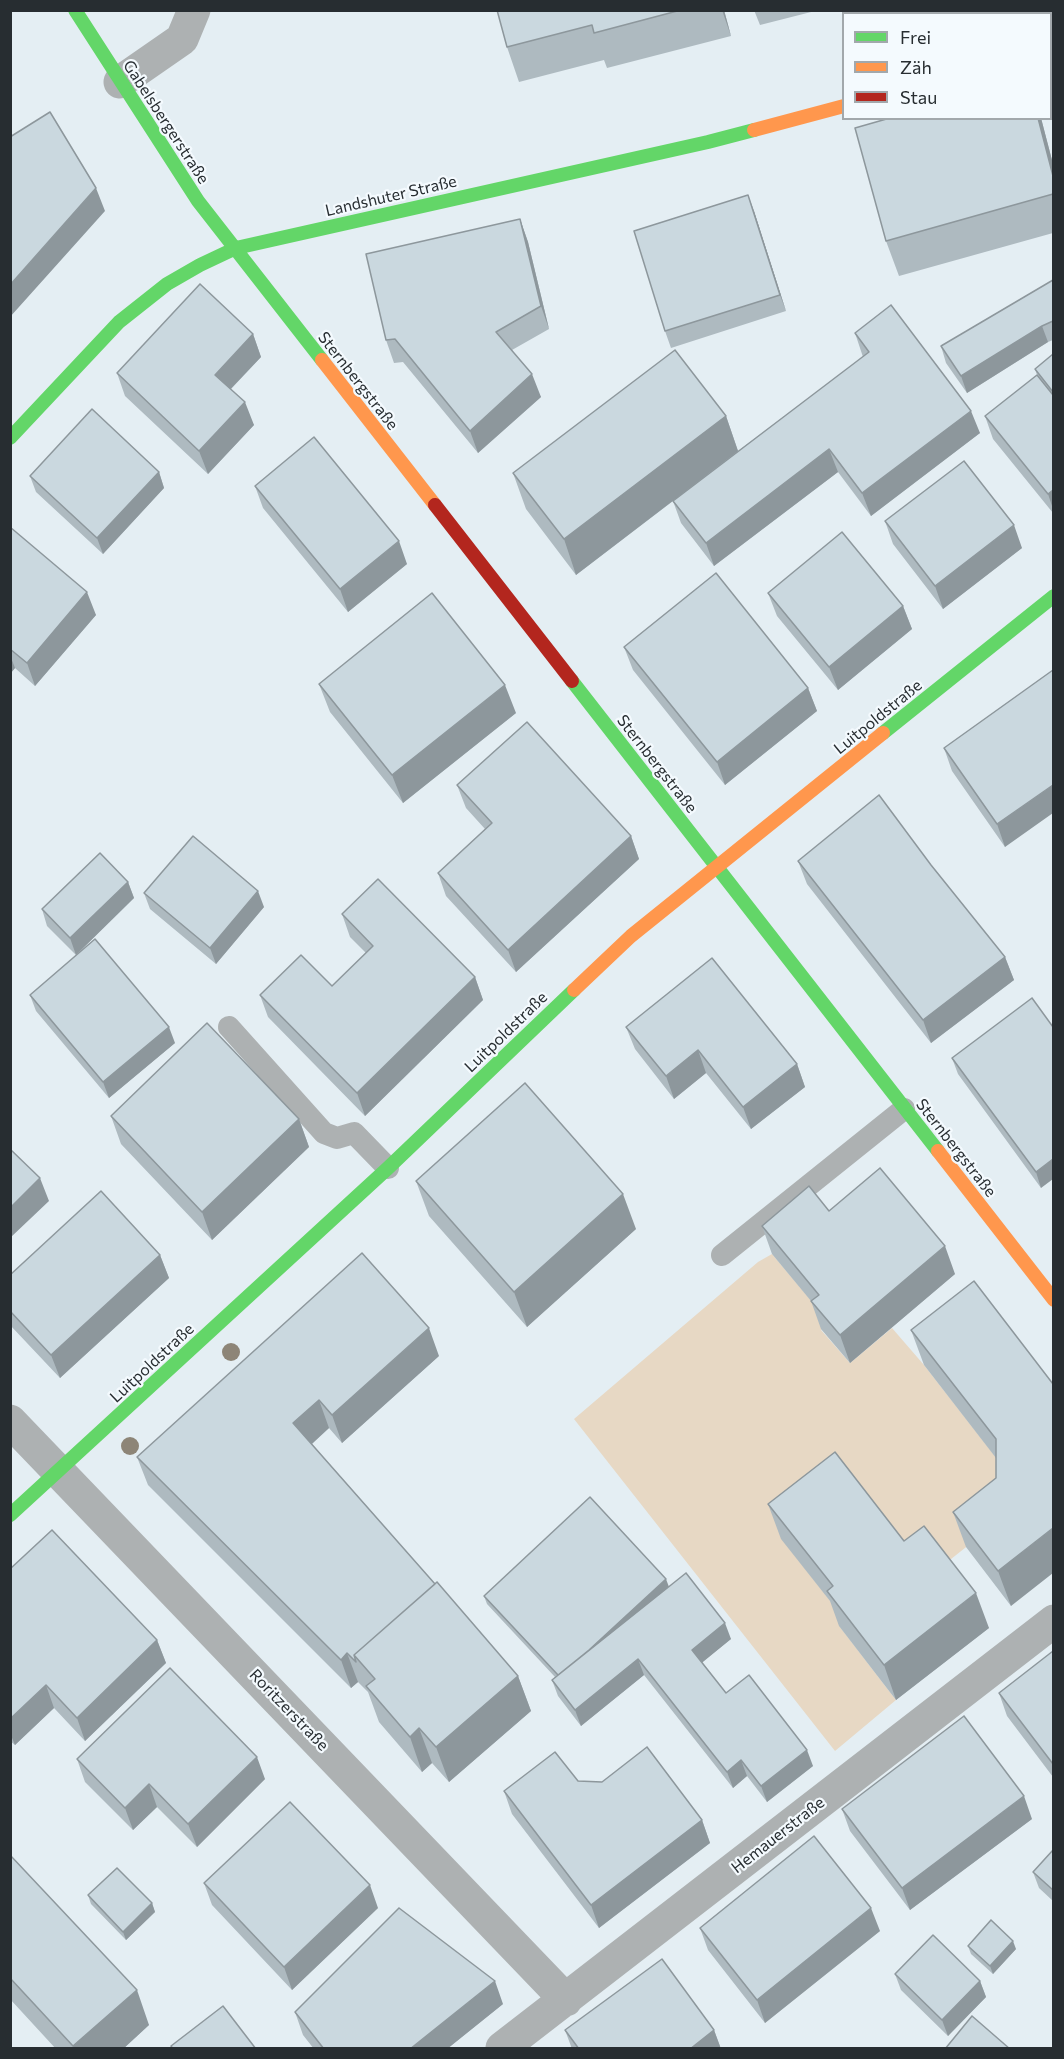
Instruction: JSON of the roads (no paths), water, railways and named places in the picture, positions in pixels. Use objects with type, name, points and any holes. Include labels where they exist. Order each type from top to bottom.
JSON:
[{"type":"street","name":"Gabelsbergerstraße","points":[[75,10],[198,201],[236,248]]},
{"type":"street","points":[[120,82],[182,39],[194,10]]},
{"type":"street","name":"Landshuter Straße","points":[[10,438],[119,322],[167,284],[236,248],[708,142],[842,106]]},
{"type":"street","name":"Sternbergstraße","points":[[236,248],[1053,1300]]},
{"type":"street","name":"Luitpoldstraße","points":[[10,1515],[388,1168],[631,936],[1052,599]]},
{"type":"street","name":"Roritzerstraße","points":[[10,1421],[60,1470],[566,2000]]},
{"type":"street","name":"Hemauerstraße","points":[[502,2049],[1053,1621]]},
{"type":"lane","points":[[229,1027],[324,1133],[338,1138],[354,1133],[388,1168]]},
{"type":"lane","points":[[722,1255],[904,1109]]}]
